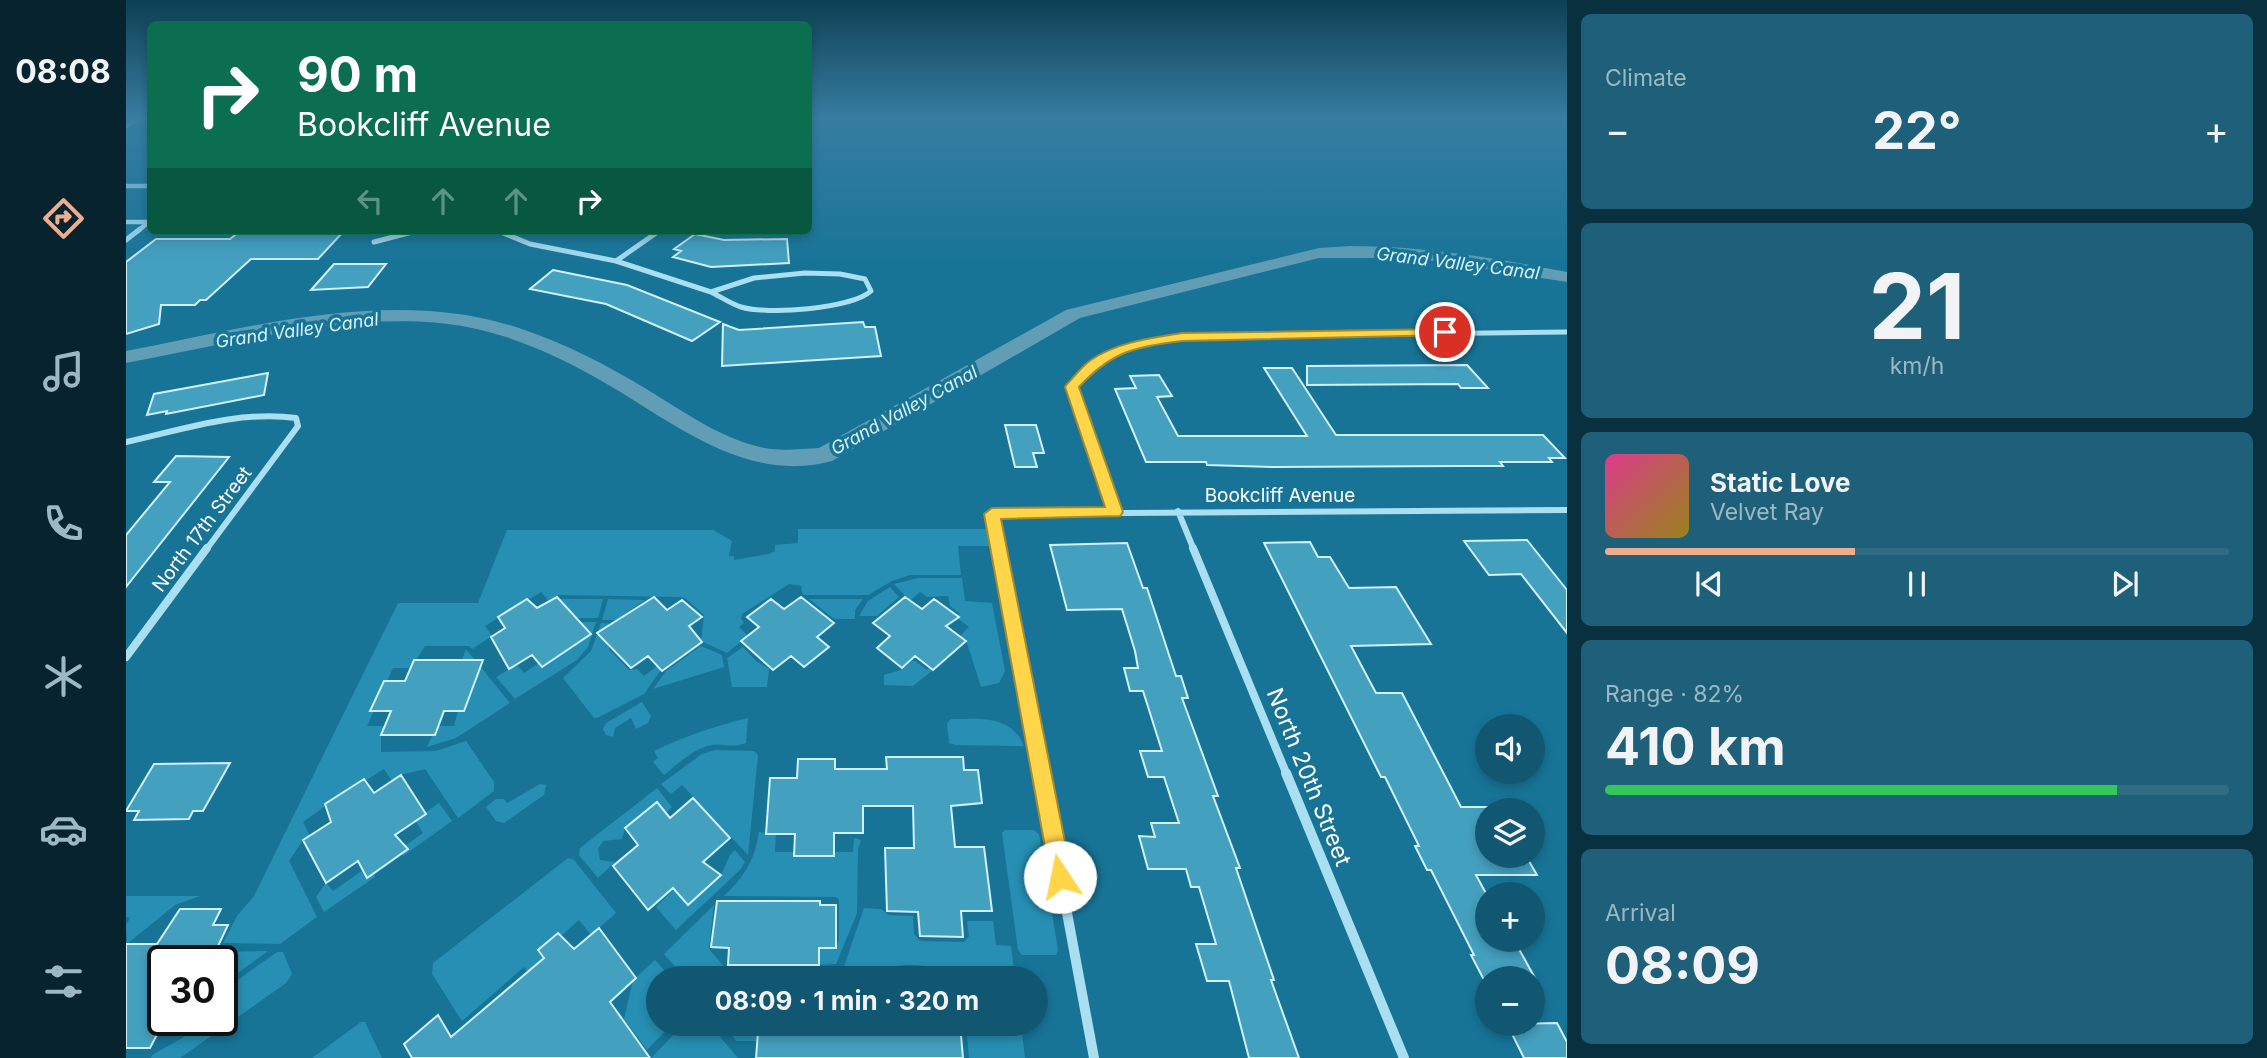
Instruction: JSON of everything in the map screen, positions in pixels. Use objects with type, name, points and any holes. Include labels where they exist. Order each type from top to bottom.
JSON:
[{"type":"street","points":[[126,186],[147,186]]},
{"type":"street","points":[[126,222],[147,222]]},
{"type":"street","points":[[126,240],[147,224]]},
{"type":"street","points":[[141,228],[147,228]]},
{"type":"street","points":[[374,243],[402,235]]},
{"type":"street","points":[[508,235],[530,244],[616,261],[711,292],[729,302],[756,309],[850,304],[868,296],[870,290],[865,279],[842,274],[755,278],[711,292]]},
{"type":"street","points":[[616,261],[653,235]]},
{"type":"street","points":[[1115,512],[1072,387],[1094,363],[1118,351],[1150,341],[1182,337],[1567,332]]},
{"type":"street","name":"North 17th Street","points":[[126,442],[251,416],[281,414],[296,418],[298,426],[126,657]]},
{"type":"street","points":[[1563,510],[1567,520]]},
{"type":"street","name":"Bookcliff Avenue","points":[[1094,1058],[992,514],[1563,510]]},
{"type":"street","name":"North 20th Street","points":[[1178,511],[1404,1058]]},
{"type":"shaded area","points":[[798,529],[986,529],[989,546],[958,546],[961,575],[910,575],[892,581],[868,595],[803,595],[801,586],[789,584],[742,614],[744,623],[739,627],[748,636],[727,653],[701,641],[704,615],[685,598],[559,595],[549,601],[541,592],[485,626],[492,636],[472,649],[469,646],[425,646],[411,668],[393,668],[367,726],[384,726],[381,752],[436,751],[466,741],[494,782],[494,791],[458,818],[425,769],[400,775],[392,781],[384,769],[365,781],[363,779],[303,822],[310,836],[303,840],[289,861],[317,917],[280,944],[223,943],[237,916],[254,896],[398,603],[478,603],[507,530],[713,530],[732,541],[729,556],[734,556],[734,560],[769,554],[775,551],[775,545],[798,543]]},
{"type":"shaded area","points":[[918,578],[962,578],[965,601],[992,603],[1005,671],[999,683],[981,687],[967,643],[959,637],[969,627],[957,618],[960,614],[950,606],[948,596],[927,597],[920,592],[910,601],[894,584]]},
{"type":"shaded area","points":[[890,587],[899,597],[877,616],[859,616],[868,601]]},
{"type":"shaded area","points":[[559,599],[603,599],[598,618],[577,618]]},
{"type":"shaded area","points":[[608,599],[645,600],[616,620],[602,620]]},
{"type":"shaded area","points":[[809,599],[863,599],[855,610],[855,619],[834,619]]},
{"type":"shaded area","points":[[596,622],[588,647],[577,660],[515,699],[496,677],[517,665],[524,673],[539,663],[542,666],[571,648],[587,630],[581,623]]},
{"type":"shaded area","points":[[601,623],[612,624],[609,649],[629,670],[637,669],[644,676],[657,666],[661,670],[644,694],[594,718],[563,678],[591,651]]},
{"type":"shaded area","points":[[701,646],[722,655],[724,667],[653,689],[666,671]]},
{"type":"shaded area","points":[[743,647],[756,661],[769,669],[767,687],[732,687],[727,658]]},
{"type":"shaded area","points":[[466,649],[510,703],[456,738],[427,747],[437,726],[454,726],[472,660],[462,660]]},
{"type":"shaded area","points":[[914,660],[927,670],[933,670],[913,686],[884,685],[884,675],[901,670]]},
{"type":"shaded area","points":[[642,702],[651,716],[648,723],[636,729],[631,718],[615,728],[613,737],[606,735],[603,729],[606,723]]},
{"type":"shaded area","points":[[748,718],[746,743],[712,745],[699,749],[664,775],[653,762],[658,758],[654,751],[700,732]]},
{"type":"shaded area","points":[[951,719],[983,719],[1003,723],[1011,728],[1024,746],[949,743],[947,723]]},
{"type":"shaded area","points":[[715,750],[754,751],[758,755],[748,855],[682,785],[671,794],[661,784],[702,754]]},
{"type":"shaded area","points":[[540,784],[546,785],[544,795],[504,823],[496,821],[486,807],[496,799],[504,799],[507,803]]},
{"type":"shaded area","points":[[657,788],[672,807],[666,813],[656,802],[625,828],[622,839],[603,841],[598,849],[600,860],[615,862],[598,878],[579,855],[580,848]]},
{"type":"shaded area","points":[[439,803],[452,821],[403,856],[402,853],[407,849],[405,846],[423,833],[415,820]]},
{"type":"shaded area","points":[[1005,830],[1033,830],[1039,834],[1058,950],[1056,955],[1022,955],[1018,950],[1002,833]]},
{"type":"shaded area","points":[[759,832],[776,834],[775,852],[794,852],[794,856],[834,856],[834,852],[853,852],[854,838],[861,840],[858,849],[857,913],[836,964],[819,965],[819,948],[836,948],[839,940],[839,900],[836,897],[724,896],[748,867]]},
{"type":"shaded area","points":[[735,850],[745,862],[741,869],[676,930],[656,907],[674,889],[689,905],[721,875]]},
{"type":"shaded area","points":[[568,858],[574,860],[616,913],[591,935],[579,920],[561,936],[557,933],[538,950],[550,968],[534,981],[524,967],[462,1021],[432,974],[433,963]]},
{"type":"shaded area","points":[[363,870],[367,878],[374,873],[375,877],[324,912],[316,897],[326,883],[333,891]]},
{"type":"shaded area","points":[[126,896],[200,896],[175,905],[127,944],[126,925],[130,918],[126,917]]},
{"type":"shaded area","points":[[714,905],[709,949],[723,966],[674,966],[664,954]]},
{"type":"shaded area","points":[[864,908],[881,909],[889,915],[913,916],[914,934],[920,941],[964,942],[969,936],[967,921],[993,921],[996,945],[1011,946],[1014,966],[914,965],[844,966]]},
{"type":"shaded area","points":[[268,951],[238,973],[238,952]]},
{"type":"shaded area","points":[[277,952],[283,952],[292,974],[286,983],[238,1017],[238,980]]},
{"type":"shaded area","points":[[655,960],[660,966],[648,966]]},
{"type":"shaded area","points":[[646,968],[646,1036],[660,1036],[647,1050],[624,1019],[633,980]]},
{"type":"shaded area","points":[[361,1022],[365,1022],[382,1058],[312,1058]]},
{"type":"shaded area","points":[[211,1036],[180,1058],[151,1058],[152,1055],[184,1037]]},
{"type":"shaded area","points":[[672,1036],[719,1036],[738,1058],[651,1058]]},
{"type":"shaded area","points":[[732,1036],[758,1036],[758,1041],[736,1041]]},
{"type":"shaded area","points":[[967,1036],[1022,1036],[1025,1058],[969,1058]]},
{"type":"building","points":[[235,235],[340,235],[318,259],[251,259],[206,300],[200,300],[195,305],[161,305],[159,324],[126,334],[126,262],[156,239],[230,239]]},
{"type":"building","points":[[694,235],[724,240],[787,239],[789,263],[711,267],[673,257],[681,251],[674,249]]},
{"type":"building","points":[[334,264],[386,264],[368,287],[311,290]]},
{"type":"building","points":[[553,270],[627,285],[720,322],[692,341],[606,304],[530,289]]},
{"type":"building","points":[[863,322],[865,327],[875,327],[881,356],[722,366],[723,324],[739,330]]},
{"type":"building","points":[[1467,365],[1488,388],[1461,388],[1458,384],[1307,385],[1307,366]]},
{"type":"building","points":[[1264,368],[1292,368],[1336,435],[1543,435],[1565,458],[1549,458],[1552,462],[1500,462],[1503,466],[1273,467],[1207,465],[1206,462],[1146,462],[1115,389],[1136,388],[1130,376],[1159,375],[1172,396],[1157,397],[1178,436],[1307,436]]},
{"type":"building","points":[[268,373],[264,395],[166,414],[167,411],[147,415],[154,394]]},
{"type":"building","points":[[1005,425],[1036,425],[1044,453],[1033,453],[1037,467],[1015,467]]},
{"type":"building","points":[[176,456],[229,457],[126,587],[126,535],[170,482],[154,482]]},
{"type":"building","points":[[1527,540],[1567,590],[1567,633],[1521,574],[1489,575],[1464,541]]},
{"type":"building","points":[[1310,542],[1318,557],[1330,557],[1349,588],[1396,587],[1431,644],[1351,646],[1376,693],[1402,693],[1461,807],[1475,807],[1475,868],[1533,868],[1537,875],[1476,875],[1480,882],[1475,882],[1475,952],[1521,952],[1528,966],[1477,966],[1471,955],[1474,955],[1431,870],[1427,870],[1415,846],[1419,846],[1385,777],[1381,777],[1264,543]]},
{"type":"building","points":[[1127,543],[1143,588],[1147,588],[1176,676],[1181,676],[1188,698],[1182,698],[1218,796],[1213,796],[1240,868],[1236,868],[1299,1058],[1249,1058],[1229,981],[1207,981],[1196,944],[1216,944],[1199,887],[1191,887],[1186,869],[1148,869],[1139,836],[1155,837],[1151,823],[1179,823],[1164,777],[1148,777],[1140,751],[1162,751],[1143,691],[1130,691],[1124,668],[1138,668],[1135,651],[1122,609],[1067,610],[1050,545]]},
{"type":"building","points":[[557,597],[591,634],[542,667],[532,655],[509,669],[491,637],[505,628],[498,617],[527,599],[537,608]]},
{"type":"building","points":[[654,597],[667,610],[682,600],[702,617],[689,626],[702,642],[662,671],[648,656],[631,668],[597,633]]},
{"type":"building","points":[[801,597],[834,623],[817,637],[829,647],[804,667],[791,656],[773,670],[741,641],[759,627],[747,617],[771,599],[784,609]]},
{"type":"building","points":[[905,597],[922,609],[934,599],[959,617],[946,626],[966,641],[933,670],[915,656],[902,668],[877,648],[890,636],[873,623]]},
{"type":"building","points":[[414,660],[483,660],[464,711],[444,711],[435,735],[381,735],[391,711],[370,711],[384,681],[405,681]]},
{"type":"building","points":[[886,757],[963,757],[964,770],[978,770],[982,803],[951,806],[955,847],[984,847],[992,911],[961,911],[963,937],[920,936],[918,912],[887,911],[885,848],[914,848],[913,806],[863,806],[863,833],[834,833],[834,856],[794,856],[795,834],[766,834],[770,778],[797,778],[798,759],[835,759],[835,769],[887,769]]},
{"type":"building","points":[[230,763],[203,811],[193,811],[189,819],[134,820],[139,811],[126,811],[154,764]]},
{"type":"building","points":[[401,775],[426,814],[395,835],[408,849],[367,878],[358,861],[326,883],[303,840],[331,822],[325,804],[364,779],[374,793]]},
{"type":"building","points":[[693,798],[730,838],[703,862],[721,875],[688,905],[673,888],[648,910],[613,866],[638,845],[625,828],[657,802],[670,818]]},
{"type":"building","points":[[717,901],[820,901],[820,905],[836,905],[836,948],[819,948],[819,965],[728,965],[729,948],[711,947]]},
{"type":"building","points":[[180,909],[221,909],[213,925],[228,925],[219,945],[147,945],[147,1036],[156,1036],[150,1048],[126,1048],[126,944],[157,944]]},
{"type":"building","points":[[599,928],[636,978],[610,1002],[650,1058],[412,1058],[404,1044],[438,1015],[451,1037],[544,958],[538,950],[558,933],[574,949]]},
{"type":"building","points":[[1545,1023],[1557,1023],[1567,1042],[1567,1058],[1524,1058],[1513,1036],[1545,1036]]},
{"type":"building","points":[[758,1036],[961,1036],[963,1058],[756,1058]]},
{"type":"waterway","name":"Grand Valley Canal","points":[[126,357],[318,323],[418,317],[465,321],[509,331],[558,351],[605,374],[709,435],[745,451],[774,457],[824,455],[1073,314],[1319,253],[1413,253],[1567,277]]},
{"type":"route","points":[[1060,877],[992,514],[1115,512],[1072,387],[1094,363],[1118,351],[1150,341],[1182,337],[1445,332]]}]
